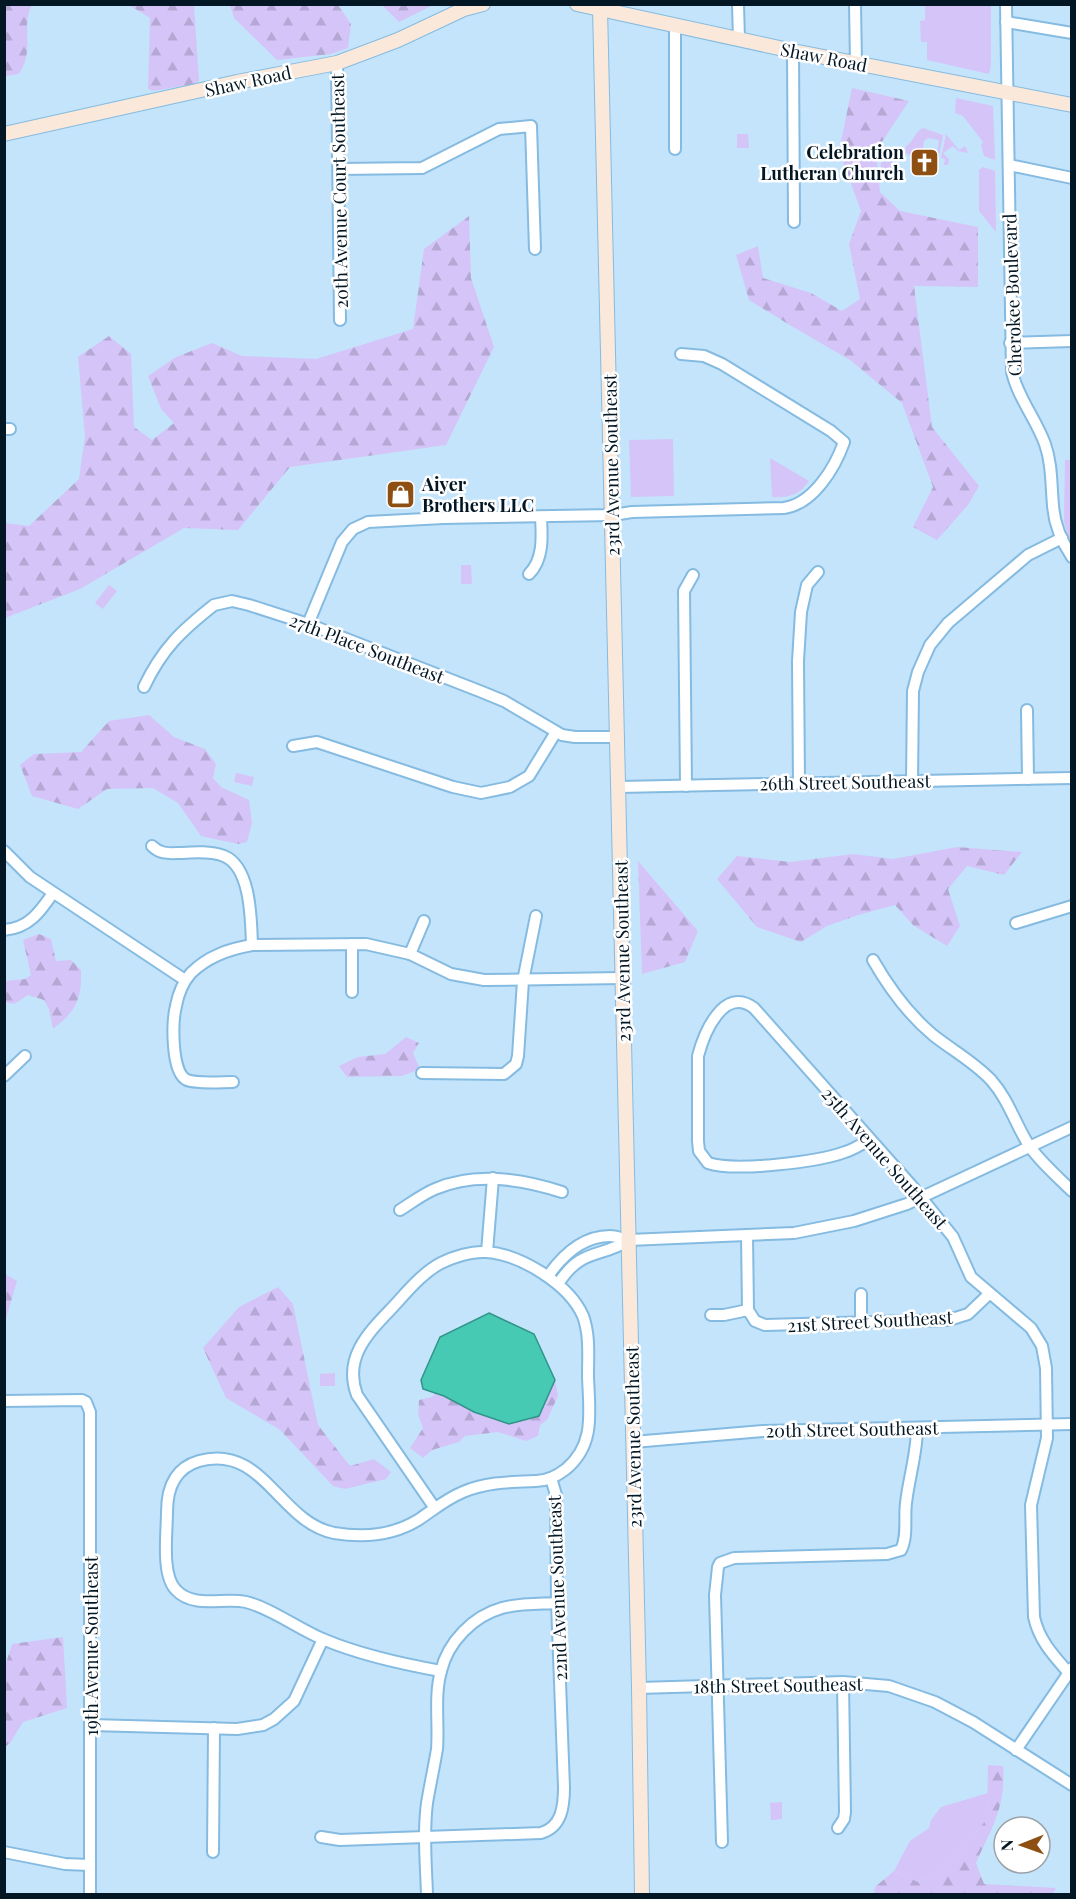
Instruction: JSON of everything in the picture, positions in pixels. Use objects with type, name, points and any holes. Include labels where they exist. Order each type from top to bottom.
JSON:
[{"type":"street","name":"Shaw Road","points":[[4,134],[237,82],[337,63],[398,40],[464,9],[483,4]]},
{"type":"street","name":"Shaw Road","points":[[577,4],[600,6],[675,26],[856,64],[1071,105]]},
{"type":"street","points":[[738,4],[739,40]]},
{"type":"street","points":[[855,4],[856,64]]},
{"type":"street","name":"Cherokee Boulevard","points":[[1006,4],[1012,372],[1015,385],[1045,444],[1051,464],[1054,514],[1071,557]]},
{"type":"street","name":"23rd Avenue Southeast","points":[[600,6],[642,1894]]},
{"type":"street","points":[[1006,22],[1071,33]]},
{"type":"street","points":[[675,26],[675,149]]},
{"type":"street","points":[[793,51],[794,222]]},
{"type":"street","name":"20th Avenue Court Southeast","points":[[337,63],[340,320]]},
{"type":"street","points":[[339,169],[422,168],[499,129],[531,126],[535,249]]},
{"type":"street","points":[[1009,165],[1071,178]]},
{"type":"street","points":[[1010,343],[1071,341]]},
{"type":"street","points":[[308,624],[342,542],[349,532],[361,525],[376,521],[784,508],[798,505],[813,495],[837,457],[843,442],[831,431],[722,364],[704,356],[681,354]]},
{"type":"street","points":[[530,574],[536,567],[540,554],[541,517]]},
{"type":"street","points":[[912,781],[913,691],[918,672],[930,645],[948,623],[1028,555],[1062,538]]},
{"type":"street","points":[[798,783],[798,661],[801,612],[807,585],[818,572]]},
{"type":"street","points":[[686,786],[684,591],[693,575]]},
{"type":"street","name":"27th Place Southeast","points":[[144,687],[164,651],[204,612],[218,603],[238,602],[308,624],[504,701],[556,732],[575,737],[618,737]]},
{"type":"street","points":[[1027,710],[1028,779]]},
{"type":"street","points":[[293,746],[317,742],[453,787],[481,793],[510,787],[529,776],[556,732]]},
{"type":"street","name":"26th Street Southeast","points":[[619,787],[1071,778]]},
{"type":"street","points":[[152,846],[162,853],[220,854],[234,863],[243,878],[247,892],[252,945]]},
{"type":"street","points":[[4,850],[30,877],[185,980]]},
{"type":"street","points":[[4,930],[18,928],[37,916],[53,893]]},
{"type":"street","points":[[1016,923],[1071,906]]},
{"type":"street","points":[[422,1073],[492,1075],[504,1074],[512,1069],[518,1056],[523,981],[536,916]]},
{"type":"street","points":[[410,954],[424,921]]},
{"type":"street","points":[[233,1082],[188,1081],[180,1076],[175,1065],[175,1013],[185,980],[197,967],[213,956],[252,945],[352,944],[376,946],[410,954],[461,977],[484,980],[623,978]]},
{"type":"street","points":[[352,944],[352,992]]},
{"type":"street","points":[[873,960],[891,989],[919,1022],[977,1066],[993,1083],[1007,1102],[1030,1146],[1071,1191]]},
{"type":"street","name":"25th Avenue Southeast","points":[[870,1139],[843,1153],[789,1163],[723,1166],[708,1163],[702,1158],[698,1141],[698,1056],[700,1046],[719,1011],[736,1001],[744,1002],[754,1008],[911,1185],[953,1237],[971,1277],[1031,1328],[1042,1346],[1046,1368],[1047,1424],[1046,1448],[1031,1505],[1034,1617],[1036,1628],[1046,1648],[1070,1670]]},
{"type":"street","points":[[4,1076],[25,1056]]},
{"type":"street","points":[[548,1276],[557,1263],[581,1244],[610,1236],[629,1240],[794,1233],[829,1227],[880,1213],[920,1198],[1071,1127]]},
{"type":"street","points":[[434,1508],[360,1401],[354,1387],[354,1358],[370,1330],[416,1283],[444,1262],[461,1256],[487,1252],[493,1178]]},
{"type":"street","points":[[400,1210],[440,1187],[467,1180],[493,1178],[540,1185],[562,1192]]},
{"type":"street","points":[[711,1315],[724,1316],[748,1310],[747,1235]]},
{"type":"street","points":[[558,1284],[567,1271],[580,1259],[614,1249],[629,1240]]},
{"type":"street","name":"22nd Avenue Southeast","points":[[426,1836],[541,1833],[554,1825],[564,1808],[555,1495],[551,1478],[558,1475],[579,1456],[585,1447],[588,1431],[588,1337],[586,1324],[576,1302],[558,1284],[548,1276],[508,1258],[487,1252]]},
{"type":"street","points":[[861,1294],[861,1323]]},
{"type":"street","name":"21st Street Southeast","points":[[748,1310],[755,1321],[765,1326],[955,1319],[968,1314],[989,1294]]},
{"type":"street","name":"19th Avenue Southeast","points":[[4,1401],[82,1401],[88,1406],[90,1415],[92,1725],[90,1894]]},
{"type":"street","name":"20th Street Southeast","points":[[633,1442],[763,1431],[1071,1424]]},
{"type":"street","points":[[722,1842],[715,1576],[720,1563],[734,1558],[886,1554],[902,1550],[905,1539],[906,1503],[916,1451],[917,1428]]},
{"type":"street","points":[[441,1671],[357,1651],[323,1640],[248,1603],[189,1600],[175,1590],[169,1580],[167,1568],[167,1497],[172,1482],[188,1465],[205,1460],[223,1459],[238,1462],[260,1476],[302,1518],[324,1530],[365,1536],[396,1531],[418,1520],[434,1508],[478,1486],[551,1478]]},
{"type":"street","points":[[427,1894],[427,1803],[437,1747],[441,1671],[454,1642],[463,1632],[484,1617],[506,1607],[557,1604]]},
{"type":"street","points":[[92,1725],[247,1728],[263,1725],[274,1719],[294,1701],[323,1640]]},
{"type":"street","points":[[1016,1750],[1070,1670]]},
{"type":"street","points":[[838,1828],[844,1819],[845,1812],[843,1682]]},
{"type":"street","name":"18th Street Southeast","points":[[639,1688],[843,1682],[889,1686],[935,1702],[973,1722],[1071,1785]]},
{"type":"street","points":[[213,1852],[214,1728]]},
{"type":"street","points":[[321,1837],[340,1840],[426,1836]]},
{"type":"street","points":[[4,1852],[65,1864],[89,1865]]},
{"type":"green space","points":[[4,5],[32,5],[27,21],[27,55],[24,65],[19,74],[6,76]]},
{"type":"green space","points":[[129,5],[194,5],[199,81],[194,84],[153,91],[148,89],[150,18]]},
{"type":"green space","points":[[230,5],[338,5],[351,24],[348,48],[331,54],[277,60],[234,18]]},
{"type":"green space","points":[[382,5],[433,5],[399,22]]},
{"type":"green space","points":[[925,5],[991,5],[989,74],[927,60],[927,42],[921,42],[920,21],[925,20]]},
{"type":"green space","points":[[852,88],[909,101],[876,151],[880,192],[900,211],[978,227],[978,287],[914,286],[932,427],[979,486],[968,505],[937,540],[913,527],[933,487],[902,403],[850,360],[749,300],[736,255],[758,246],[763,278],[811,293],[842,311],[860,299],[849,244],[861,211],[839,151]]},
{"type":"green space","points":[[956,98],[993,106],[995,160],[984,156],[981,145],[983,142],[963,116],[955,113]]},
{"type":"green space","points":[[923,128],[943,135],[939,156],[937,155],[939,140],[928,138],[924,141],[922,152],[916,151],[913,157],[905,153],[906,146]]},
{"type":"green space","points":[[737,134],[748,134],[749,148],[737,148]]},
{"type":"green space","points":[[946,134],[959,150],[965,146],[968,153],[958,151],[953,146],[943,153],[949,159],[948,165],[944,165],[945,159],[941,158]]},
{"type":"green space","points":[[881,162],[893,162],[892,182],[880,181]]},
{"type":"green space","points":[[983,167],[995,171],[996,232],[979,211],[979,170]]},
{"type":"green space","points":[[469,216],[471,278],[494,347],[446,445],[290,467],[238,530],[184,528],[80,589],[5,618],[5,523],[29,526],[79,479],[85,436],[78,357],[109,336],[131,354],[134,427],[152,440],[174,423],[161,409],[148,376],[176,357],[212,343],[242,356],[316,359],[413,329],[424,249]]},
{"type":"green space","points":[[673,439],[674,496],[631,497],[629,440]]},
{"type":"green space","points":[[770,458],[809,481],[802,490],[793,495],[772,497]]},
{"type":"green space","points":[[1065,460],[1071,460],[1071,544],[1064,522]]},
{"type":"green space","points":[[461,565],[471,565],[472,584],[461,584]]},
{"type":"green space","points":[[109,585],[117,591],[103,609],[95,603]]},
{"type":"green space","points":[[149,715],[174,737],[205,749],[216,764],[213,778],[221,787],[249,800],[252,823],[247,842],[238,844],[201,836],[178,803],[153,788],[107,789],[78,809],[32,796],[20,765],[34,754],[81,752],[109,721]]},
{"type":"green space","points":[[236,773],[254,777],[252,786],[234,782]]},
{"type":"green space","points":[[957,847],[1022,852],[1004,875],[967,866],[948,889],[960,926],[947,946],[913,925],[895,905],[827,926],[801,942],[757,927],[717,879],[737,856],[790,862],[853,854],[893,859]]},
{"type":"green space","points":[[638,861],[698,931],[685,962],[642,974]]},
{"type":"green space","points":[[39,934],[51,939],[56,961],[71,960],[81,970],[79,997],[76,1004],[53,1029],[49,1009],[44,1000],[28,995],[14,1004],[5,1002],[5,981],[25,979],[31,975],[23,940]]},
{"type":"green space","points":[[406,1037],[419,1043],[413,1053],[420,1069],[402,1076],[347,1077],[339,1066],[358,1057],[385,1054]]},
{"type":"green space","points":[[5,1274],[17,1281],[5,1322]]},
{"type":"green space","points":[[278,1287],[293,1304],[318,1425],[350,1466],[374,1459],[391,1472],[386,1479],[345,1489],[333,1486],[280,1430],[226,1398],[203,1348],[239,1307]]},
{"type":"green space","points":[[335,1373],[335,1386],[320,1386],[320,1374]]},
{"type":"green space","points":[[555,1380],[558,1396],[547,1420],[540,1425],[538,1436],[526,1441],[498,1432],[465,1436],[459,1442],[432,1450],[423,1458],[410,1448],[423,1428],[418,1415],[419,1400],[432,1397],[435,1393],[539,1416]]},
{"type":"green space","points":[[63,1637],[67,1708],[23,1722],[5,1747],[5,1666],[12,1644]]},
{"type":"green space","points":[[988,1765],[1003,1766],[1002,1793],[997,1815],[992,1815],[992,1827],[976,1863],[984,1884],[1056,1888],[1053,1894],[874,1894],[875,1887],[894,1871],[918,1882],[944,1870],[987,1819]]},
{"type":"green space","points":[[988,1793],[987,1819],[944,1870],[918,1882],[894,1871],[910,1841],[929,1828],[931,1820],[941,1807]]},
{"type":"green space","points":[[782,1802],[782,1819],[771,1820],[770,1803]]},
{"type":"shaded area","points":[[489,1313],[534,1334],[555,1380],[539,1416],[509,1424],[474,1412],[444,1396],[423,1389],[421,1380],[440,1337]]},
{"type":"place","name":"Celebration Lutheran Church","points":[[925,162]]},
{"type":"place","name":"Aiyer Brothers LLC","points":[[401,494]]}]
